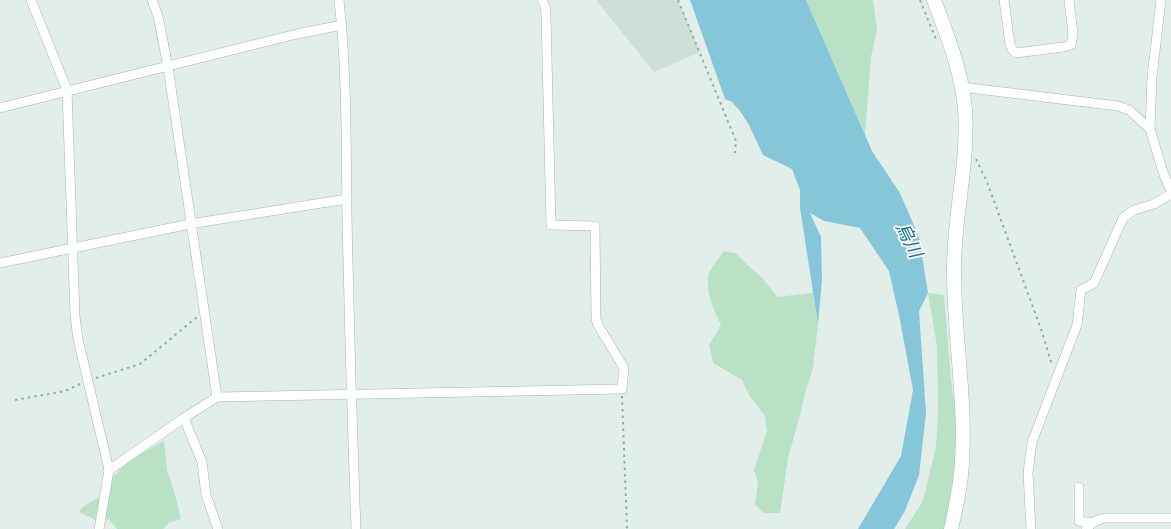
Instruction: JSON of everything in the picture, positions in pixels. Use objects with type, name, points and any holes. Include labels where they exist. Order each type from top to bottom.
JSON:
[{"type":"street","points":[[31,0],[67,90],[78,339],[109,470],[100,529]]},
{"type":"street","points":[[152,0],[158,16],[168,67],[216,397]]},
{"type":"street","points":[[339,0],[342,25],[356,529]]},
{"type":"street","points":[[109,470],[216,397],[622,389],[624,368],[622,361],[596,319],[595,226],[551,226],[546,16],[542,0]]},
{"type":"street","points":[[934,0],[958,71],[965,109],[965,148],[954,238],[954,273],[963,436],[960,482],[951,529]]},
{"type":"street","points":[[1004,0],[1010,44],[1012,50],[1016,53],[1071,45],[1072,34],[1068,0]]},
{"type":"street","points":[[1031,529],[1029,460],[1032,442],[1077,325],[1081,290],[1094,283],[1124,218],[1134,210],[1154,204],[1171,192],[1167,170],[1150,129],[1151,84],[1161,0]]},
{"type":"street","points":[[0,108],[297,34],[342,25]]},
{"type":"street","points":[[961,86],[1118,106],[1129,110],[1150,129]]},
{"type":"street","points":[[0,263],[190,224],[347,200]]},
{"type":"street","points":[[184,418],[202,462],[206,494],[218,529]]},
{"type":"street","points":[[1079,487],[1079,521],[1089,526],[1095,520],[1104,518],[1171,518]]},
{"type":"path","points":[[678,0],[736,141],[735,153]]},
{"type":"path","points":[[976,158],[987,182],[1041,329],[1053,370],[1058,376]]},
{"type":"path","points":[[15,400],[65,392],[88,381],[140,364],[204,312]]},
{"type":"path","points":[[622,389],[627,529]]},
{"type":"shaded area","points":[[596,0],[678,0],[700,52],[654,72]]},
{"type":"green space","points":[[806,0],[873,0],[877,29],[871,57],[865,135]]},
{"type":"green space","points":[[724,251],[735,253],[764,280],[777,297],[813,293],[818,324],[813,368],[788,458],[780,513],[763,513],[755,504],[758,483],[754,470],[767,431],[765,416],[749,395],[742,380],[713,363],[709,345],[721,325],[710,299],[708,278],[710,271]]},
{"type":"green space","points":[[928,293],[944,295],[958,434],[956,459],[945,529],[905,529],[923,501],[936,447],[938,412],[937,346]]},
{"type":"green space","points":[[164,441],[167,470],[181,519],[170,522],[163,529],[117,529],[109,519],[98,521],[79,512],[84,506],[103,495],[114,476],[129,460]]},
{"type":"water","name":"烏川","points":[[690,0],[806,0],[872,151],[900,193],[919,237],[928,293],[919,311],[926,413],[919,475],[905,511],[894,529],[858,529],[901,456],[913,390],[889,271],[860,228],[824,221],[810,213],[821,237],[822,280],[818,324],[800,208],[800,190],[792,169],[763,155],[740,111],[732,102],[725,99]]}]
